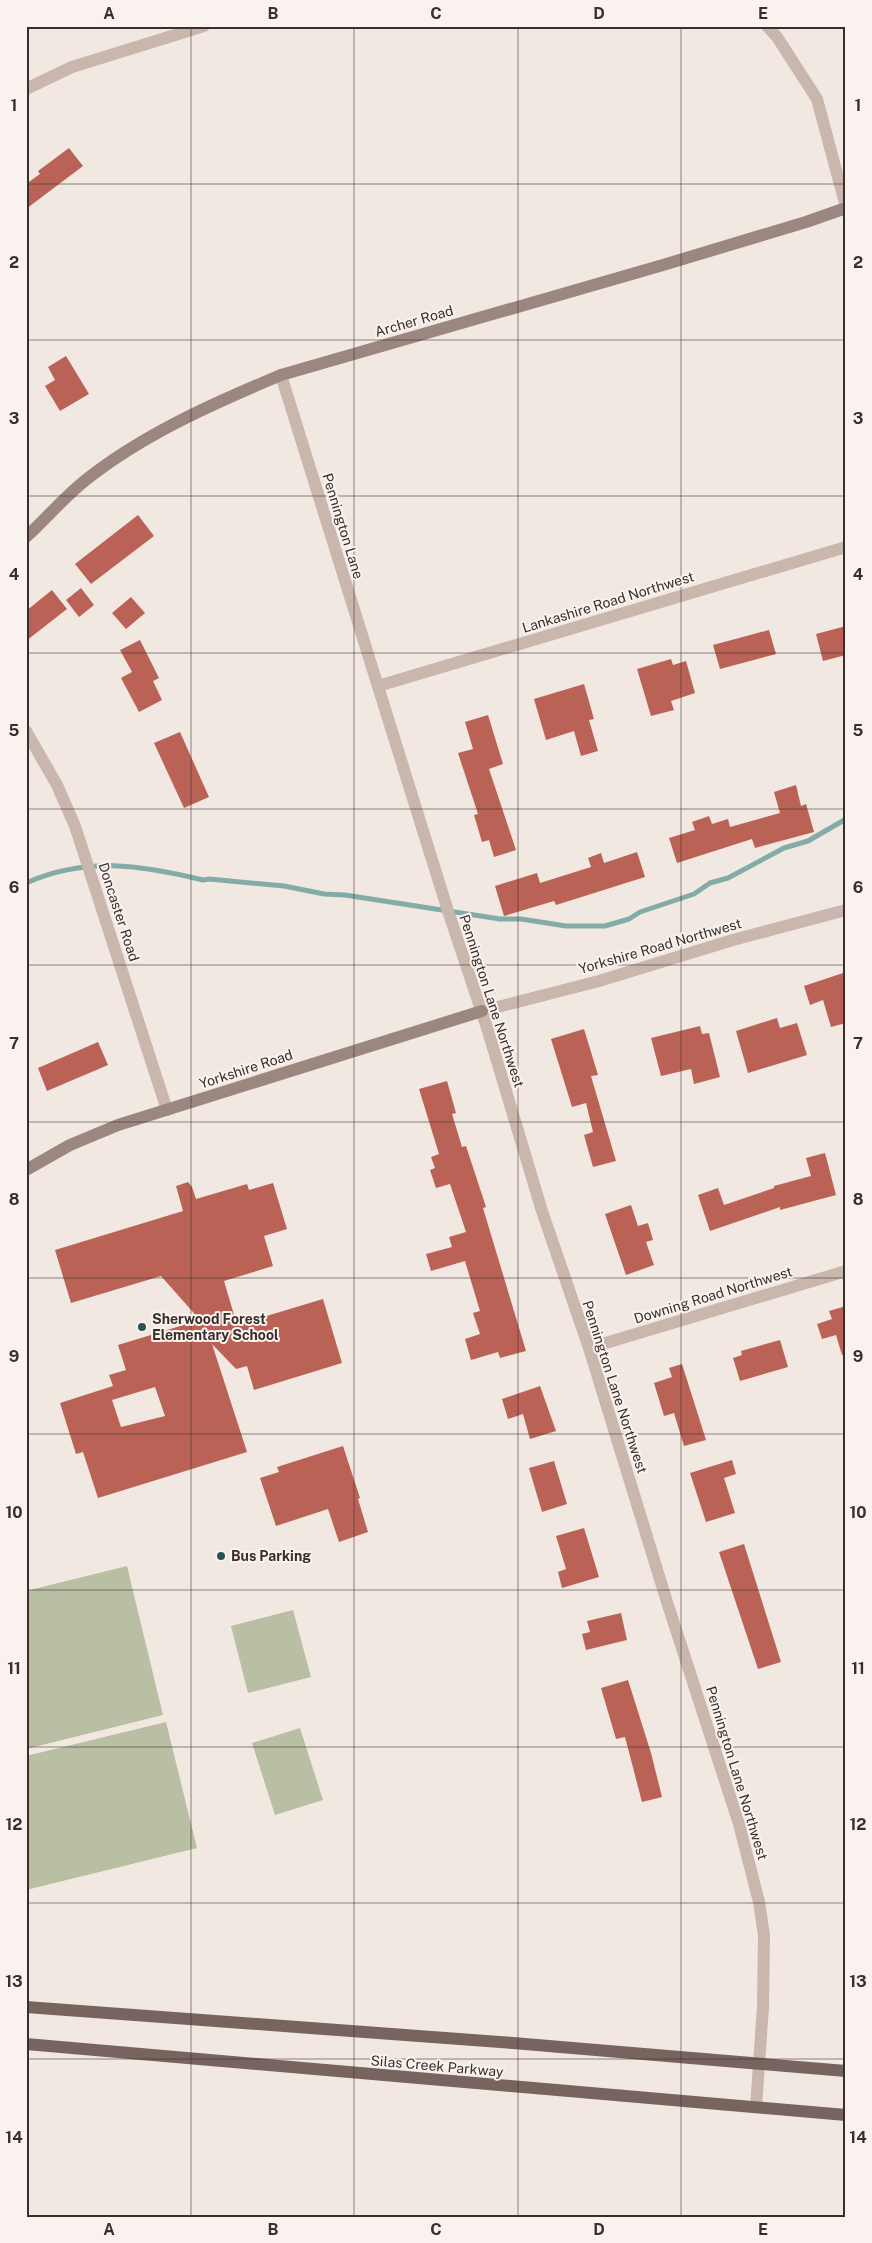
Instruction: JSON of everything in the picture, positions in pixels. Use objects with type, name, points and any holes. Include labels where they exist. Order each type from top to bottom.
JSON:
[{"type":"main road","name":"Silas Creek Parkway","points":[[26,2007],[474,2040],[846,2071]]},
{"type":"main road","name":"Silas Creek Parkway","points":[[26,2044],[846,2115]]},
{"type":"street","points":[[26,89],[72,67],[204,26]]},
{"type":"street","points":[[767,26],[777,37],[817,99],[846,207]]},
{"type":"street","name":"Archer Road","points":[[26,536],[86,480],[130,451],[182,421],[233,395],[281,376],[806,222],[846,207]]},
{"type":"street","name":"Pennington Lane","points":[[281,376],[378,686]]},
{"type":"street","name":"Lankashire Road Northwest","points":[[378,686],[846,547]]},
{"type":"street","name":"Pennington Lane Northwest","points":[[378,686],[448,911],[482,1010],[542,1211],[588,1348],[667,1602],[740,1824],[759,1902],[764,1935],[765,1970],[756,2106]]},
{"type":"street","name":"Doncaster Road","points":[[26,732],[57,786],[74,826],[167,1110]]},
{"type":"street","name":"Yorkshire Road Northwest","points":[[482,1010],[599,981],[733,940],[846,910]]},
{"type":"street","name":"Yorkshire Road","points":[[26,1170],[70,1145],[118,1126],[482,1010]]},
{"type":"street","name":"Downing Road Northwest","points":[[588,1348],[846,1271]]},
{"type":"green space","points":[[127,1566],[163,1715],[26,1749],[26,1591]]},
{"type":"green space","points":[[293,1610],[311,1677],[248,1693],[231,1626]]},
{"type":"green space","points":[[166,1722],[197,1848],[26,1890],[26,1756]]},
{"type":"green space","points":[[300,1728],[323,1800],[275,1815],[252,1743]]},
{"type":"building","points":[[69,148],[83,166],[26,209],[26,184],[40,174],[38,171]]},
{"type":"building","points":[[66,356],[89,394],[60,411],[45,386],[55,380],[48,367]]},
{"type":"building","points":[[138,515],[154,536],[91,584],[75,564]]},
{"type":"building","points":[[81,588],[94,605],[79,617],[66,600]]},
{"type":"building","points":[[52,590],[67,609],[26,641],[26,611]]},
{"type":"building","points":[[131,597],[145,613],[126,629],[112,613]]},
{"type":"building","points":[[846,626],[846,655],[823,661],[816,634]]},
{"type":"building","points":[[769,630],[776,654],[720,669],[713,645]]},
{"type":"building","points":[[140,640],[159,678],[153,681],[162,700],[139,712],[121,678],[132,672],[120,650]]},
{"type":"building","points":[[671,659],[673,665],[686,661],[695,693],[671,701],[674,710],[651,716],[637,669]]},
{"type":"building","points":[[584,684],[594,719],[589,720],[598,751],[581,756],[574,731],[546,740],[534,699]]},
{"type":"building","points":[[488,715],[503,764],[489,769],[516,850],[494,857],[489,840],[482,842],[474,815],[478,814],[458,753],[473,749],[465,722]]},
{"type":"building","points":[[180,732],[209,797],[184,808],[154,743]]},
{"type":"building","points":[[796,785],[801,806],[806,804],[814,832],[755,848],[752,839],[677,863],[669,838],[695,830],[692,822],[709,816],[712,824],[728,819],[730,827],[780,813],[774,792]]},
{"type":"building","points":[[637,852],[645,877],[556,905],[554,901],[504,916],[495,886],[537,873],[540,883],[591,867],[588,858],[601,853],[604,863]]},
{"type":"building","points":[[846,972],[846,1023],[831,1027],[823,1000],[810,1005],[804,986]]},
{"type":"building","points":[[777,1018],[780,1028],[797,1023],[807,1055],[748,1073],[736,1031]]},
{"type":"building","points":[[700,1026],[702,1034],[709,1033],[720,1077],[694,1084],[691,1069],[661,1076],[651,1038]]},
{"type":"building","points":[[584,1029],[598,1075],[591,1076],[616,1161],[593,1167],[584,1135],[593,1132],[586,1103],[572,1107],[551,1039]]},
{"type":"building","points":[[98,1042],[108,1065],[47,1091],[38,1068]]},
{"type":"building","points":[[447,1081],[456,1113],[452,1114],[462,1147],[466,1146],[486,1207],[483,1208],[526,1351],[500,1358],[498,1352],[471,1360],[465,1339],[480,1334],[473,1313],[480,1311],[465,1261],[431,1271],[426,1254],[452,1247],[449,1237],[466,1232],[450,1184],[436,1188],[430,1170],[435,1168],[431,1157],[439,1154],[419,1089]]},
{"type":"building","points":[[825,1153],[836,1195],[780,1210],[780,1207],[710,1231],[698,1195],[718,1188],[724,1205],[774,1188],[774,1186],[811,1176],[806,1158]]},
{"type":"building","points":[[188,1182],[196,1199],[247,1184],[249,1190],[273,1183],[287,1229],[264,1236],[273,1266],[224,1281],[237,1325],[323,1299],[342,1363],[254,1390],[247,1366],[236,1369],[212,1344],[247,1452],[98,1498],[83,1452],[76,1454],[60,1403],[113,1386],[109,1375],[126,1370],[118,1345],[200,1320],[161,1276],[71,1303],[55,1250],[183,1211],[176,1186]],"holes":[[[155,1387],[165,1416],[121,1427],[112,1400]]]},
{"type":"building","points":[[631,1205],[638,1226],[648,1223],[653,1240],[646,1242],[654,1265],[626,1275],[605,1214]]},
{"type":"building","points":[[846,1306],[846,1354],[842,1355],[836,1335],[822,1339],[817,1324],[832,1319],[829,1311]]},
{"type":"building","points":[[780,1340],[788,1367],[740,1381],[733,1358],[742,1355],[741,1351]]},
{"type":"building","points":[[682,1364],[706,1440],[684,1446],[674,1413],[664,1416],[654,1383],[672,1377],[669,1368]]},
{"type":"building","points":[[540,1386],[556,1431],[530,1439],[523,1414],[508,1419],[502,1399]]},
{"type":"building","points":[[343,1446],[360,1498],[358,1499],[368,1532],[339,1542],[328,1509],[276,1526],[260,1478],[279,1472],[277,1467]]},
{"type":"building","points":[[732,1460],[736,1474],[724,1478],[735,1513],[706,1522],[690,1473]]},
{"type":"building","points":[[554,1461],[567,1504],[542,1512],[529,1468]]},
{"type":"building","points":[[584,1528],[599,1577],[562,1588],[558,1572],[566,1569],[556,1536]]},
{"type":"building","points":[[744,1544],[781,1662],[758,1669],[719,1552]]},
{"type":"building","points":[[621,1613],[627,1640],[586,1650],[582,1634],[590,1632],[587,1621]]},
{"type":"building","points":[[628,1680],[651,1753],[662,1797],[642,1802],[625,1737],[616,1739],[601,1688]]},
{"type":"waterway","points":[[26,883],[70,869],[92,866],[136,867],[203,880],[284,886],[324,894],[345,895],[500,919],[521,919],[566,926],[605,926],[629,919],[640,912],[694,894],[710,883],[728,878],[784,848],[808,841],[846,819]]},
{"type":"place","name":"Sherwood Forest Elementary School","points":[[142,1327]]},
{"type":"place","name":"Bus Parking","points":[[221,1556]]}]
